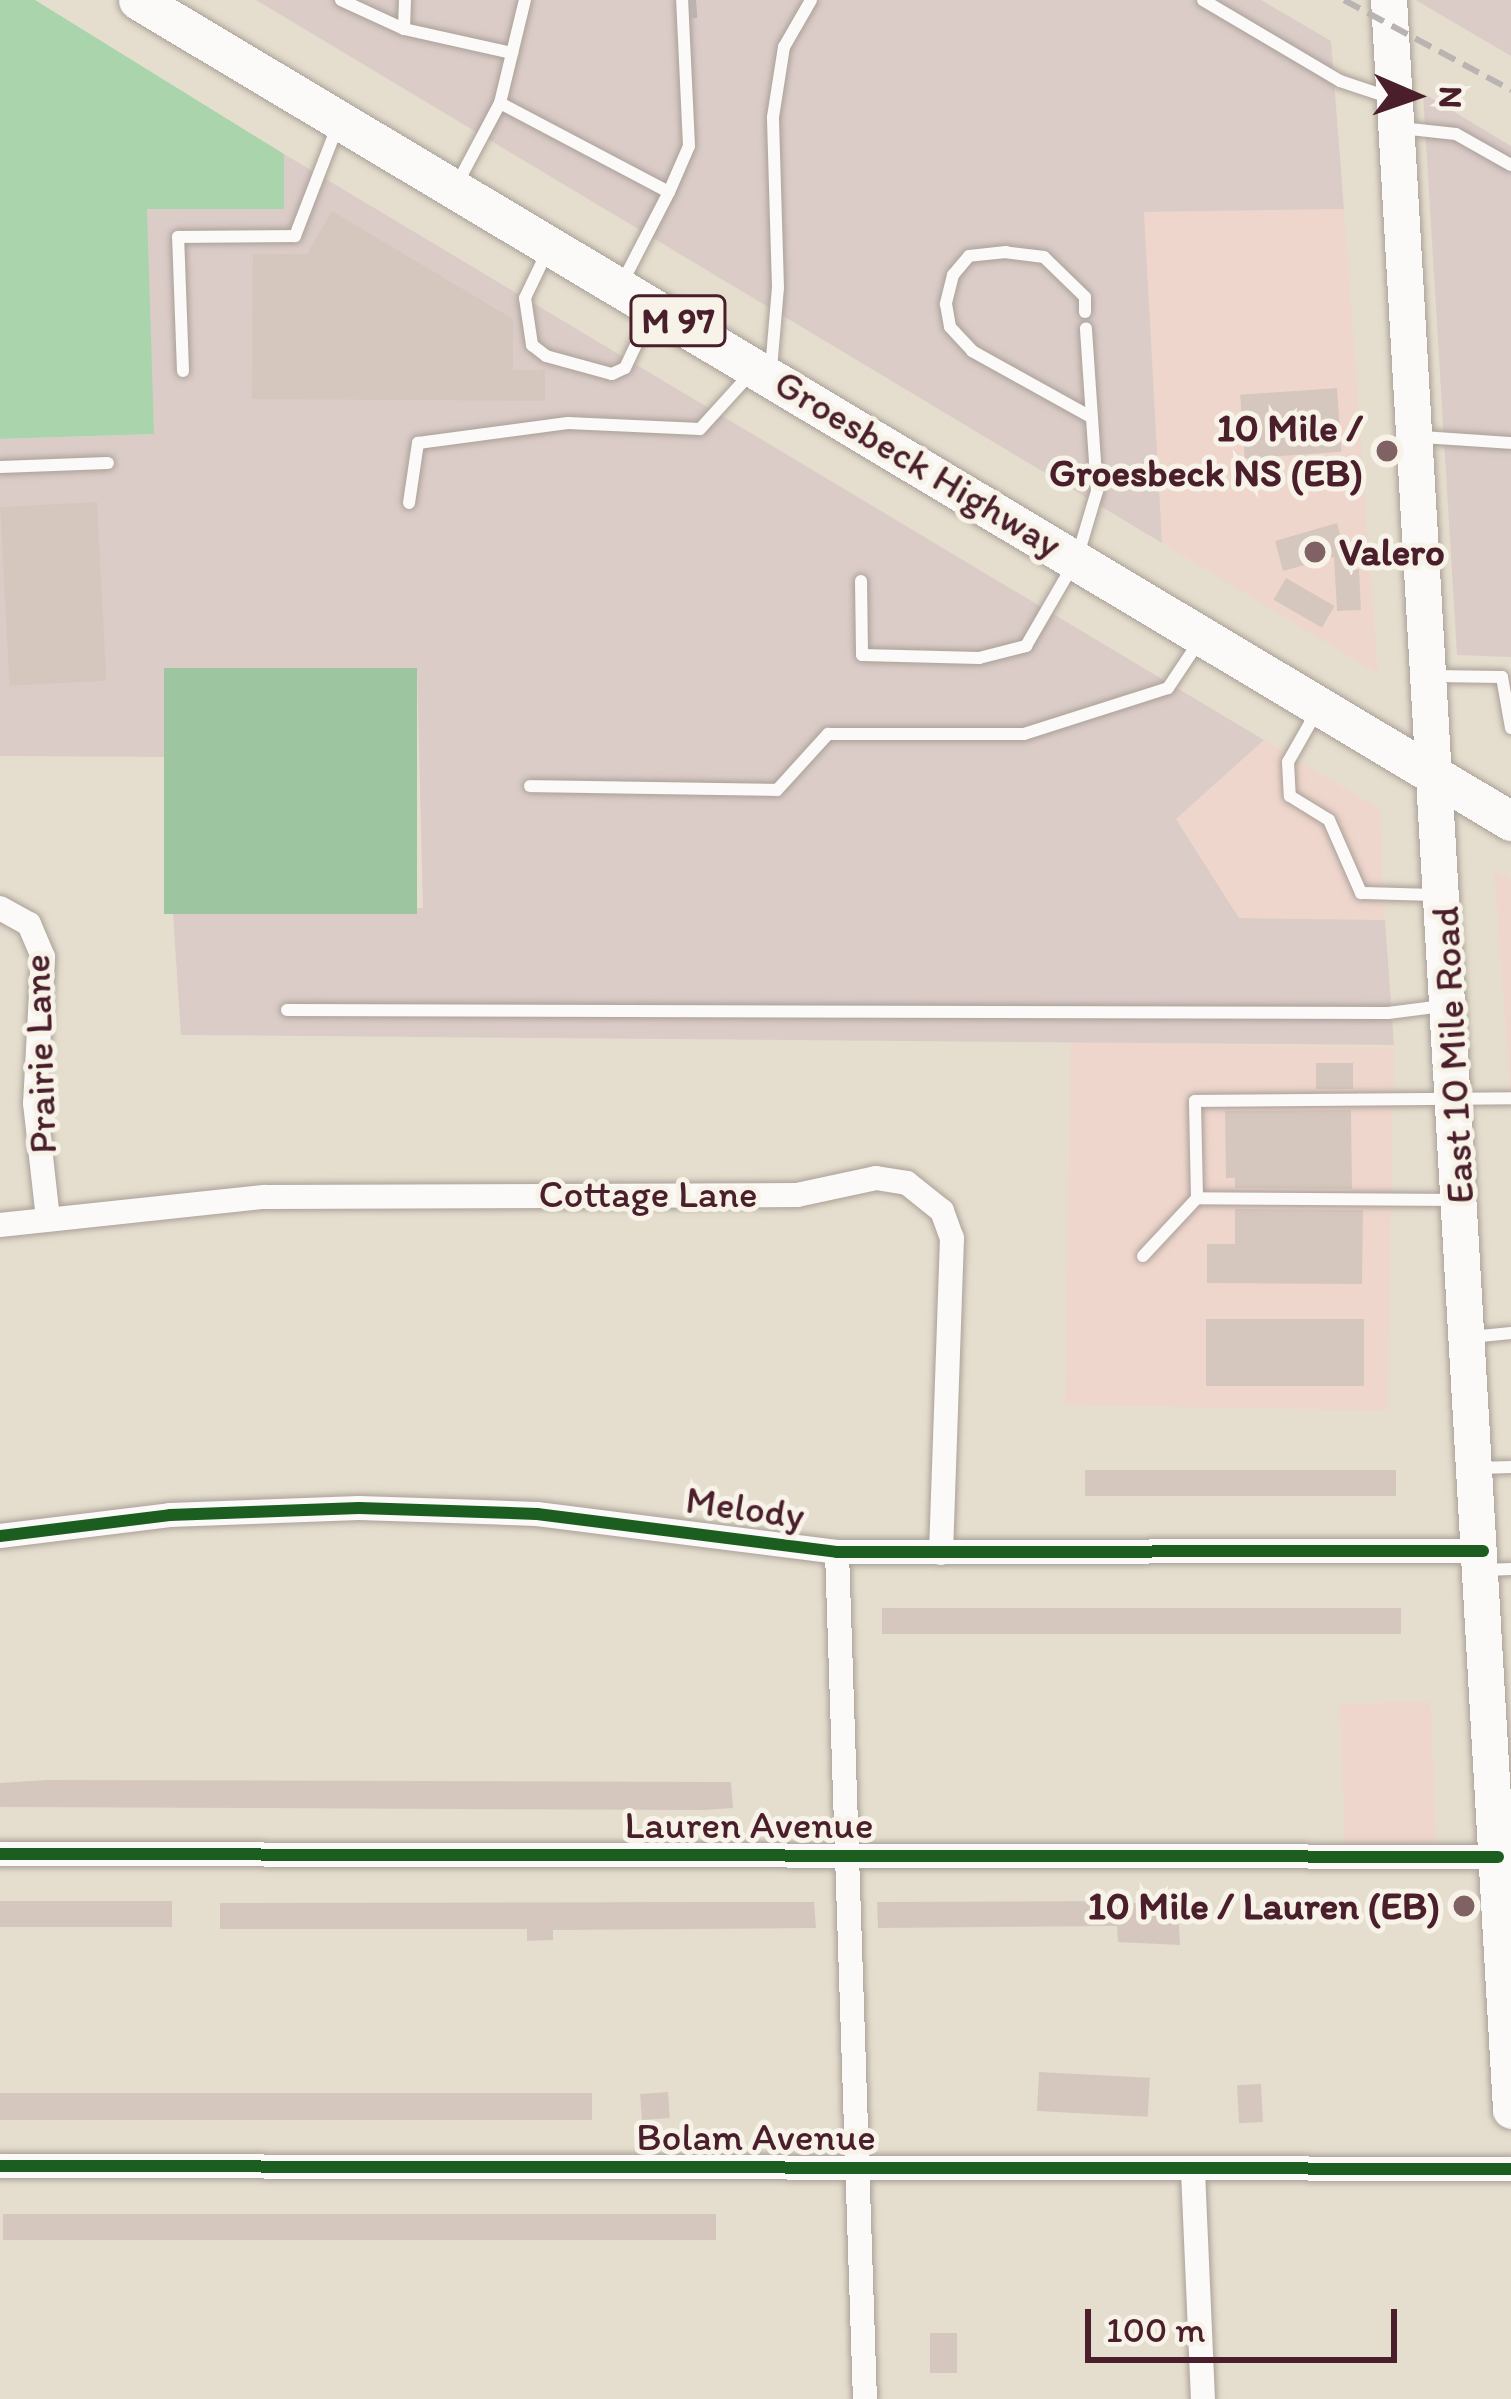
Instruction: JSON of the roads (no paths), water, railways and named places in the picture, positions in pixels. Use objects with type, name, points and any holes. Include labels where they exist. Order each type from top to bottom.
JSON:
[{"type":"main road","name":"Groesbeck Highway","points":[[138,0],[1511,821]]},
{"type":"main road","name":"East 10 Mile Road","points":[[1389,0],[1470,1337],[1494,1467],[1493,1563],[1501,1703],[1498,1857],[1508,1964],[1511,2110]]},
{"type":"street","name":"Prairie Lane","points":[[0,908],[28,925],[44,957],[35,1103],[48,1219]]},
{"type":"street","name":"Cottage Lane","points":[[0,1225],[264,1197],[797,1195],[876,1178],[907,1183],[942,1210],[952,1238],[941,1553]]},
{"type":"street","name":"Melody","points":[[0,1536],[237,1511],[472,1510],[640,1523],[837,1552],[1493,1563]]},
{"type":"street","points":[[837,1552],[865,2399]]},
{"type":"street","name":"Lauren Avenue","points":[[0,1854],[1498,1857]]},
{"type":"street","name":"Bolam Avenue","points":[[0,2166],[1511,2169]]},
{"type":"street","points":[[1193,2170],[1203,2399]]},
{"type":"lane","points":[[341,0],[404,29],[512,52]]},
{"type":"lane","points":[[404,29],[405,0]]},
{"type":"lane","points":[[455,189],[500,103],[524,0]]},
{"type":"lane","points":[[550,246],[525,298],[532,345],[546,356],[612,374],[625,368],[637,297],[669,192],[689,146],[682,0]]},
{"type":"lane","points":[[409,503],[418,443],[568,423],[700,429],[763,372],[778,288],[773,117],[784,47],[811,0]]},
{"type":"lane","points":[[1203,0],[1395,113],[1456,134],[1511,165]]},
{"type":"lane","points":[[500,103],[669,192]]},
{"type":"lane","points":[[183,371],[178,237],[295,236],[340,120]]},
{"type":"lane","points":[[1085,312],[1070,278],[1044,256],[1006,252],[969,256],[953,275],[946,304],[950,327],[972,351],[1091,417]]},
{"type":"lane","points":[[861,581],[862,655],[1008,655],[1026,646],[1076,558],[1097,491],[1086,328]]},
{"type":"lane","points":[[1414,436],[1511,443]]},
{"type":"lane","points":[[0,467],[109,463]]},
{"type":"lane","points":[[530,786],[777,790],[828,734],[1024,734],[1168,688],[1204,634]]},
{"type":"lane","points":[[1430,676],[1502,677],[1511,728]]},
{"type":"lane","points":[[1320,705],[1288,763],[1290,796],[1329,820],[1361,893],[1443,894]]},
{"type":"lane","points":[[287,1010],[1388,1013],[1450,1005]]},
{"type":"lane","points":[[1143,1256],[1197,1198],[1195,1101],[1511,1098]]},
{"type":"lane","points":[[1197,1198],[1461,1200]]},
{"type":"lane","points":[[1470,1337],[1511,1333]]},
{"type":"railway","points":[[693,0],[695,26]]},
{"type":"railway","points":[[1344,0],[1511,90]]},
{"type":"place","name":"10 Mile / Groesbeck NS (EB)","points":[[1387,451]]},
{"type":"place","name":"Valero","points":[[1315,552]]},
{"type":"place","name":"10 Mile / Lauren (EB)","points":[[1464,1906]]}]
